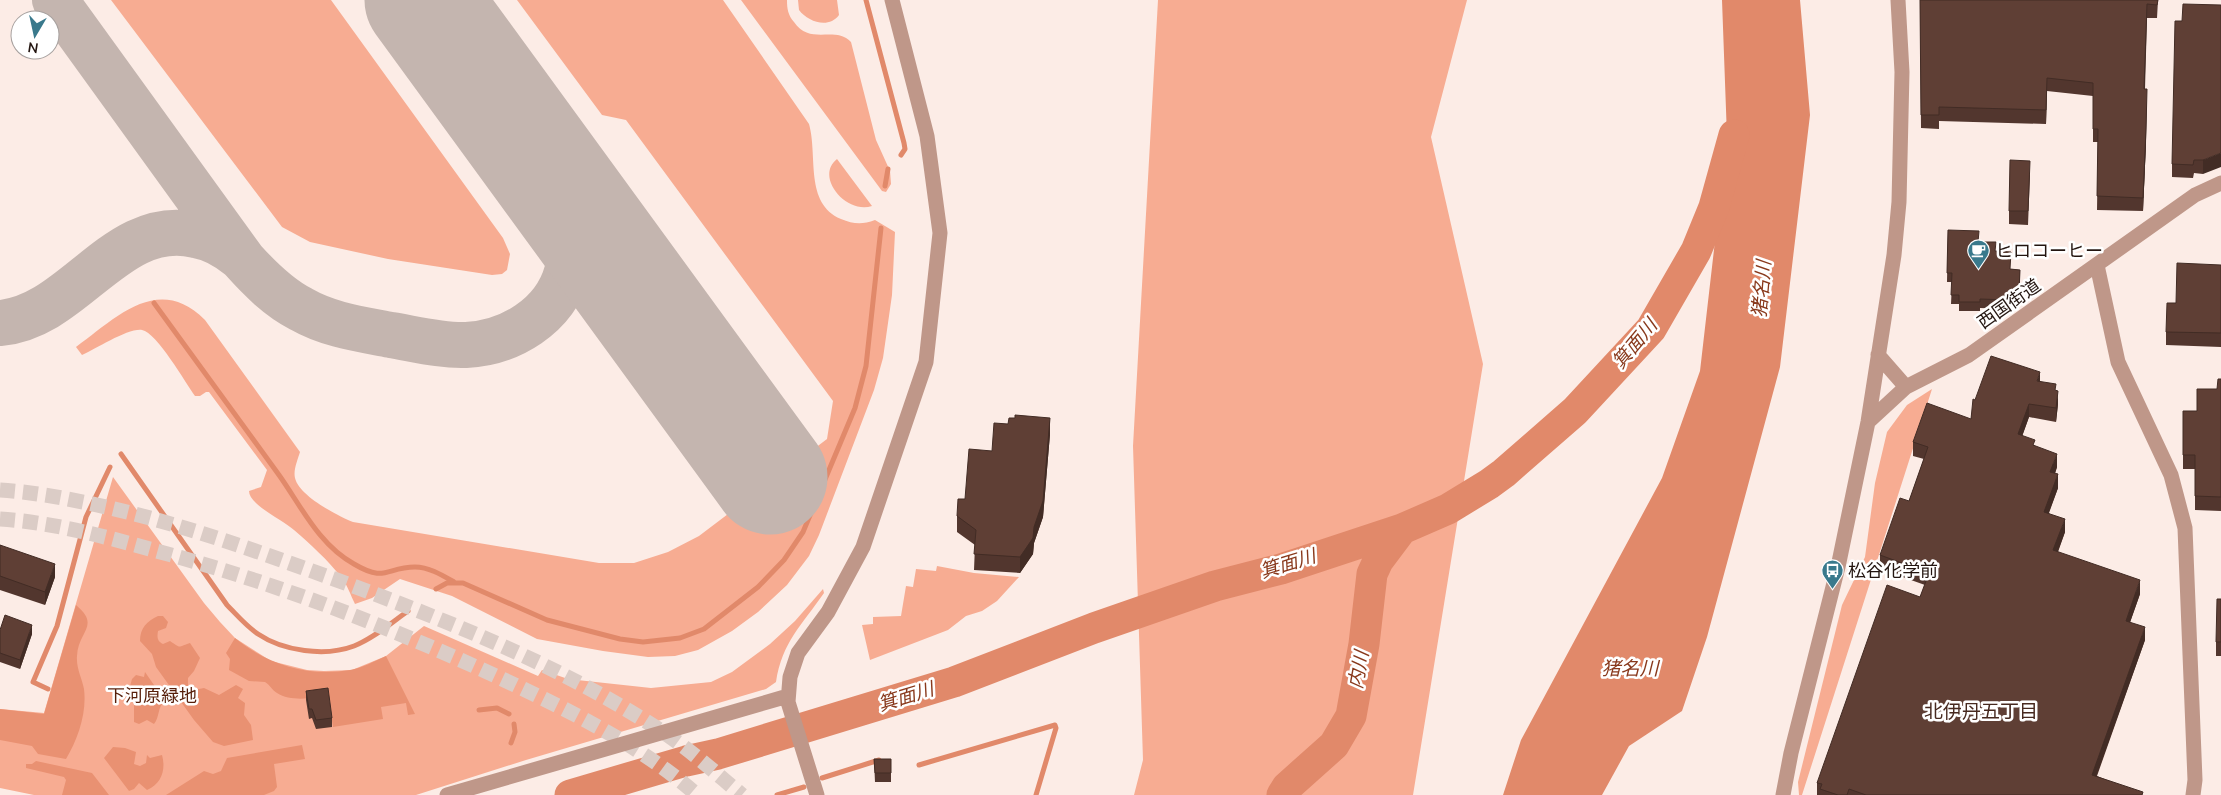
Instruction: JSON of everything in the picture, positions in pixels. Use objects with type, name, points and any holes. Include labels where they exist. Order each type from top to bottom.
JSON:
[{"type":"street","points":[[817,795],[788,699],[790,676],[798,653],[831,608],[863,547],[926,362],[940,233],[927,136],[892,0]]},
{"type":"street","points":[[1783,795],[1791,753],[1838,567],[1868,422],[1894,255],[1898,202],[1902,72],[1898,0]]},
{"type":"street","name":"西国街道","points":[[1868,422],[1906,387],[1969,355],[2195,195],[2221,183]]},
{"type":"street","points":[[2097,265],[2118,362],[2171,475],[2186,528],[2195,780],[2193,795]]},
{"type":"street","points":[[1878,355],[1906,387]]},
{"type":"street","points":[[447,795],[788,699]]},
{"type":"green space","points":[[111,0],[331,0],[503,238],[510,254],[507,270],[502,274],[492,275],[388,259],[310,242],[282,227]]},
{"type":"green space","points":[[517,0],[723,0],[809,124],[814,178],[822,202],[829,212],[850,222],[866,223],[875,220],[895,232],[892,295],[883,358],[874,390],[819,535],[809,556],[787,585],[758,612],[732,631],[698,650],[675,656],[648,657],[537,639],[452,596],[400,579],[372,598],[355,604],[343,580],[325,558],[289,526],[254,502],[249,491],[261,487],[267,470],[209,392],[195,396],[163,349],[148,333],[142,330],[129,332],[82,355],[76,347],[122,313],[138,305],[154,300],[171,300],[188,306],[205,320],[300,452],[295,468],[295,478],[304,492],[320,504],[353,522],[599,563],[634,563],[668,552],[699,536],[827,439],[833,401],[626,120],[602,115]]},
{"type":"green space","points":[[741,0],[787,0],[789,14],[800,29],[807,33],[838,35],[845,37],[851,42],[876,140],[890,171],[891,184],[886,192],[882,191]]},
{"type":"green space","points":[[798,0],[837,0],[839,15],[830,22],[813,21],[799,10]]},
{"type":"green space","points":[[1158,0],[1467,0],[1431,137],[1483,364],[1413,795],[1134,795],[1143,760],[1133,446]]},
{"type":"green space","points":[[837,159],[872,206],[862,207],[853,205],[836,193],[829,175],[831,167]]},
{"type":"green space","points":[[1932,389],[1802,795],[1799,795],[1798,782],[1842,605],[1865,557],[1875,483],[1887,432],[1907,405]]},
{"type":"green space","name":"下河原緑地","points":[[113,477],[204,603],[235,638],[271,661],[307,670],[352,670],[386,656],[424,626],[538,676],[542,670],[568,679],[651,688],[711,682],[732,672],[770,644],[795,621],[823,589],[824,593],[788,645],[776,682],[766,689],[526,760],[416,795],[34,795],[0,788],[0,709],[44,713]]},
{"type":"green space","points":[[937,566],[974,573],[1019,577],[997,601],[982,611],[966,616],[948,630],[870,660],[862,625],[873,624],[873,617],[901,616],[906,586],[913,587],[916,569],[936,571]]},
{"type":"green space","points":[[76,605],[87,618],[88,624],[78,647],[77,656],[85,698],[78,734],[66,759],[38,754],[32,746],[0,740],[0,709],[44,714]]},
{"type":"green space","points":[[158,616],[163,616],[168,622],[166,628],[158,631],[160,642],[163,644],[170,641],[180,646],[190,643],[200,658],[194,671],[188,678],[188,686],[199,689],[204,688],[219,695],[236,685],[243,689],[238,698],[245,703],[244,715],[251,725],[253,740],[224,746],[213,742],[194,720],[156,667],[152,654],[140,641],[141,632],[145,626]]},
{"type":"green space","points":[[235,638],[275,662],[289,667],[319,672],[350,670],[386,656],[415,714],[408,715],[406,703],[381,707],[383,719],[333,727],[328,696],[302,699],[289,698],[277,693],[265,682],[249,681],[229,670],[230,659],[226,653]]},
{"type":"green space","points":[[145,672],[165,701],[162,703],[154,724],[147,720],[139,724],[134,722],[134,702],[128,694],[132,679],[136,675],[144,677]]},
{"type":"green space","points":[[302,745],[305,759],[274,764],[277,787],[274,791],[264,795],[166,795],[204,771],[213,774],[221,771],[227,758]]},
{"type":"green space","points":[[113,747],[125,748],[136,752],[134,764],[140,766],[146,763],[147,755],[150,758],[162,755],[162,776],[156,784],[147,790],[139,783],[134,789],[129,791],[104,758]]},
{"type":"green space","points":[[36,761],[92,773],[109,795],[62,795],[66,780],[64,777],[26,768],[26,764],[32,764]]},
{"type":"water","name":"猪名川","points":[[1722,0],[1800,0],[1810,115],[1780,367],[1707,637],[1682,711],[1629,746],[1602,795],[1503,795],[1521,740],[1662,478],[1700,371],[1727,137]]},
{"type":"building","points":[[1920,0],[2158,0],[2157,5],[2147,4],[2144,89],[2147,89],[2143,198],[2097,196],[2098,129],[2093,129],[2093,83],[2047,78],[2046,110],[1939,107],[1939,115],[1921,115]]},
{"type":"building","points":[[2183,4],[2221,5],[2221,153],[2203,160],[2194,160],[2193,165],[2172,164],[2175,21],[2182,21]]},
{"type":"building","points":[[2010,160],[2030,161],[2028,211],[2009,211]]},
{"type":"building","name":"ヒロコーヒー","points":[[1948,230],[1979,231],[1978,242],[1996,242],[1995,251],[2011,252],[2010,269],[2020,270],[2019,292],[2011,292],[2011,300],[1980,299],[1980,302],[1959,302],[1959,295],[1951,295],[1952,273],[1947,273]]},
{"type":"building","points":[[2177,263],[2221,265],[2221,333],[2166,332],[2167,303],[2176,303]]},
{"type":"building","points":[[1991,356],[2040,372],[2037,381],[2056,384],[2055,390],[2058,391],[2056,408],[2029,404],[2018,434],[2035,440],[2033,445],[2057,454],[2050,472],[2058,474],[2044,512],[2065,519],[2053,550],[2140,580],[2126,621],[2145,627],[2092,775],[2143,792],[2142,795],[1866,795],[1849,789],[1847,795],[1838,795],[1820,789],[1822,784],[1817,783],[1887,585],[1920,597],[1929,573],[1880,555],[1900,498],[1909,501],[1928,447],[1913,442],[1927,403],[1971,419],[1973,399],[1975,400]]},
{"type":"building","points":[[2218,379],[2221,379],[2221,497],[2195,496],[2195,455],[2183,455],[2183,411],[2197,411],[2197,389],[2217,389]]},
{"type":"building","points":[[1015,415],[1050,418],[1043,501],[1034,527],[1033,538],[1020,557],[974,554],[976,530],[957,516],[958,499],[965,499],[969,449],[992,451],[994,423],[1008,424],[1009,418],[1015,418]]},
{"type":"building","points":[[0,545],[55,564],[45,592],[0,576]]},
{"type":"building","points":[[2217,599],[2221,599],[2221,642],[2216,642]]},
{"type":"building","points":[[5,615],[32,625],[20,660],[0,653],[0,630]]},
{"type":"building","points":[[328,688],[332,718],[316,720],[312,709],[309,709],[306,691]]},
{"type":"building","points":[[874,759],[891,759],[891,773],[875,773]]},
{"type":"waterway","points":[[866,0],[904,143],[905,149],[901,155]]},
{"type":"waterway","name":"箕面川","points":[[570,795],[686,761],[718,754],[954,682],[1094,628],[1215,586],[1281,569],[1402,529],[1448,509],[1504,473],[1575,411],[1651,329],[1696,251],[1714,207],[1734,135]]},
{"type":"waterway","points":[[885,186],[888,169]]},
{"type":"waterway","points":[[436,589],[447,583],[463,583],[547,620],[620,639],[643,642],[680,638],[704,629],[758,587],[784,560],[803,532],[855,408],[866,366],[881,228]]},
{"type":"waterway","points":[[154,303],[279,475],[312,524],[331,546],[342,556],[365,570],[386,573],[405,568],[420,567],[454,582]]},
{"type":"waterway","points":[[121,454],[227,605],[250,628],[268,640],[279,645],[317,652],[343,649],[368,639],[408,611]]},
{"type":"waterway","points":[[48,689],[33,682],[57,626],[86,517],[110,467]]},
{"type":"waterway","name":"内川","points":[[1282,795],[1287,787],[1334,745],[1351,716],[1364,644],[1372,574],[1378,561],[1402,529]]},
{"type":"waterway","points":[[479,710],[497,708],[509,714]]},
{"type":"waterway","points":[[511,743],[515,732],[514,724]]},
{"type":"waterway","points":[[919,765],[1055,725],[1056,728],[1036,795]]},
{"type":"waterway","points":[[822,778],[879,760]]},
{"type":"waterway","points":[[777,795],[804,787]]},
{"type":"taxiway","points":[[55,0],[243,260],[263,281],[285,299],[323,319],[368,331],[457,345],[482,343],[514,333],[541,314],[552,302],[561,288],[567,272],[572,247],[571,224],[559,190],[552,179]]},
{"type":"taxiway","points":[[0,323],[27,317],[51,304],[119,253],[142,240],[168,233],[196,235],[220,243],[240,257]]},
{"type":"runway","points":[[422,0],[770,477]]},
{"type":"tunnel","points":[[0,490],[73,500],[168,523],[284,561],[433,616],[578,682],[624,708],[679,743],[742,795]]},
{"type":"tunnel","points":[[0,519],[77,530],[115,540],[246,577],[337,609],[427,645],[539,696],[633,747],[677,778],[697,795]]},
{"type":"place","name":"ヒロコーヒー","points":[[1979,270]]},
{"type":"place","name":"松谷化学前","points":[[1832,590]]},
{"type":"district","name":"北伊丹五丁目","points":[[1981,712]]}]
